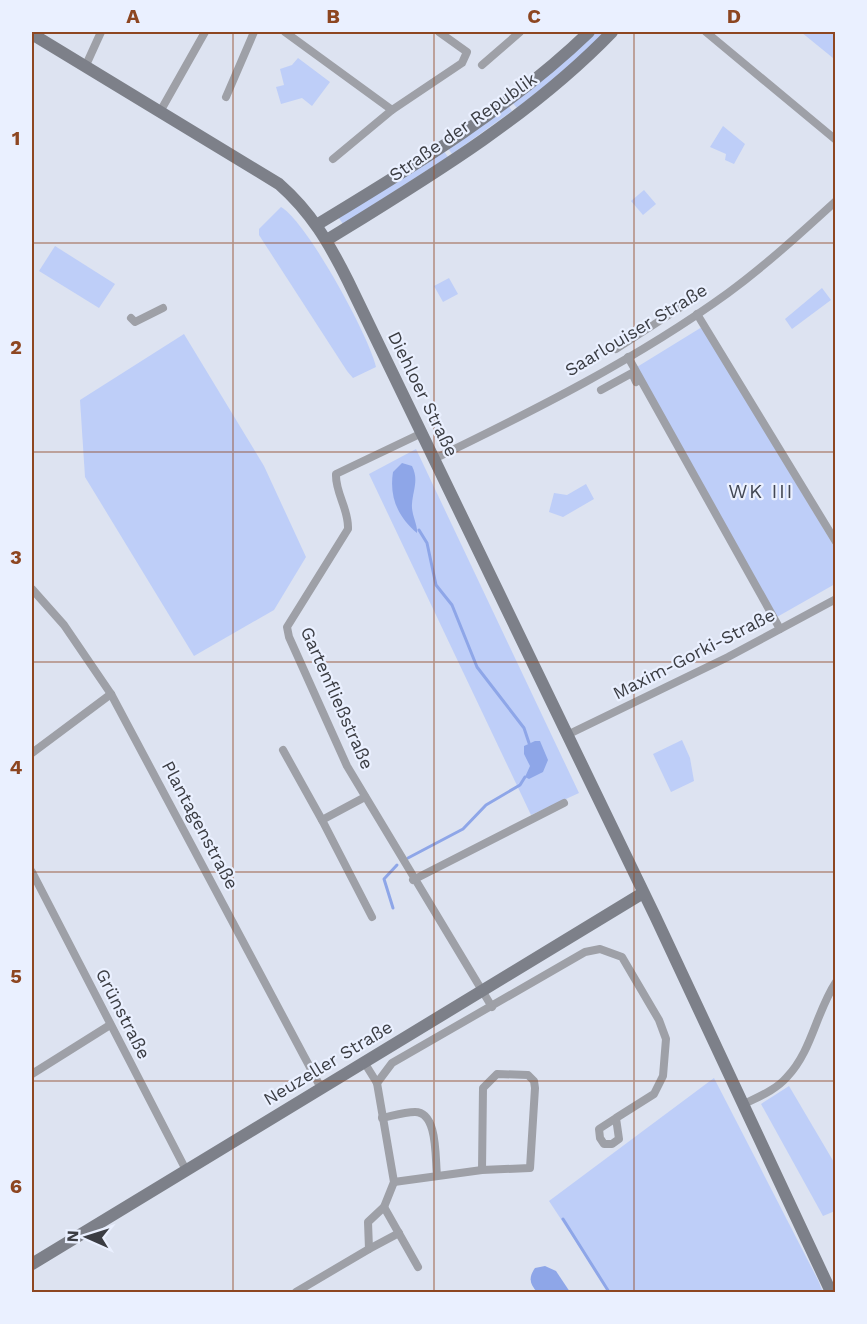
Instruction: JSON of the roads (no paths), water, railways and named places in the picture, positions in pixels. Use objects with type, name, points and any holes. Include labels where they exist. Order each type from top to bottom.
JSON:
[{"type":"street","points":[[86,65],[101,32]]},
{"type":"street","points":[[161,110],[205,32]]},
{"type":"street","points":[[226,97],[254,32]]},
{"type":"street","points":[[285,32],[392,110]]},
{"type":"street","points":[[333,159],[392,110],[462,63],[467,52],[439,32]]},
{"type":"street","points":[[482,65],[520,32]]},
{"type":"street","name":"Straße der Republik","points":[[318,224],[439,147],[508,99],[589,32]]},
{"type":"street","name":"Straße der Republik","points":[[327,240],[518,114],[575,68],[612,32]]},
{"type":"street","points":[[711,33],[836,140]]},
{"type":"street","name":"Diehloer Straße","points":[[32,34],[279,183],[318,224],[435,459],[644,893],[831,1293]]},
{"type":"street","name":"Saarlouiser Straße","points":[[435,459],[531,411],[628,357],[697,314],[744,281],[836,201]]},
{"type":"street","points":[[616,349],[695,298]]},
{"type":"street","points":[[131,318],[135,322],[163,308]]},
{"type":"street","points":[[697,314],[836,542]]},
{"type":"street","points":[[628,357],[780,629]]},
{"type":"street","points":[[601,390],[632,373],[641,392],[645,389]]},
{"type":"street","name":"Gartenfließstraße","points":[[422,433],[336,474],[335,483],[349,516],[348,529],[287,627],[289,638],[342,756],[413,880],[492,1007]]},
{"type":"street","name":"Plantagenstraße","points":[[32,589],[64,625],[111,694],[321,1088]]},
{"type":"street","name":"Maxim-Gorki-Straße","points":[[567,735],[836,599]]},
{"type":"street","points":[[32,753],[111,694]]},
{"type":"street","points":[[283,750],[372,917]]},
{"type":"street","name":"Gartenfließstraße","points":[[322,820],[365,797]]},
{"type":"street","points":[[413,880],[564,803]]},
{"type":"street","name":"Grünstraße","points":[[32,872],[186,1170]]},
{"type":"street","name":"Neuzeller Straße","points":[[32,1264],[644,893]]},
{"type":"street","points":[[377,1083],[392,1063],[585,952],[600,949],[622,957],[659,1020],[666,1039],[667,1056],[663,1076],[654,1094],[616,1118]]},
{"type":"street","points":[[744,1104],[777,1086],[788,1076],[804,1050],[836,982]]},
{"type":"street","points":[[32,1074],[110,1025]]},
{"type":"street","points":[[364,1062],[377,1083],[394,1182],[384,1207],[368,1222],[369,1249]]},
{"type":"street","points":[[394,1182],[482,1170],[530,1168],[535,1088],[534,1081],[528,1075],[497,1074],[483,1088],[482,1170]]},
{"type":"street","points":[[382,1118],[417,1111],[426,1116],[432,1126],[437,1175]]},
{"type":"street","points":[[384,1207],[418,1267]]},
{"type":"street","points":[[296,1293],[399,1233]]},
{"type":"waterway","points":[[419,530],[427,543],[436,585],[452,605],[477,667],[524,728],[529,743]]},
{"type":"waterway","points":[[408,858],[463,829],[486,805],[520,785],[525,777]]},
{"type":"waterway","points":[[393,908],[384,879],[397,865]]},
{"type":"waterway","points":[[563,1219],[609,1292]]},
{"type":"district","name":"WK III","points":[[761,491]]}]
